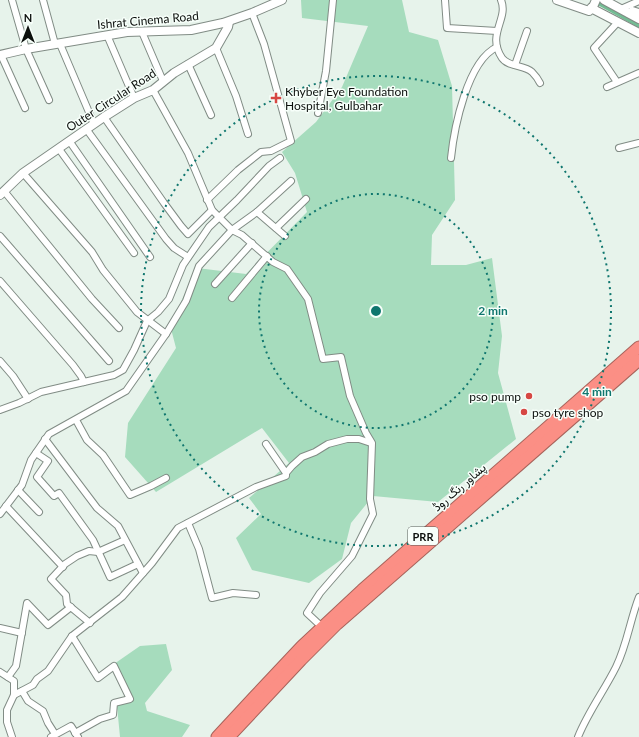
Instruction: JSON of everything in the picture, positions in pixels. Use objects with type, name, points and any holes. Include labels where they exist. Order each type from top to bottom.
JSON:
[{"type":"highway","name":"پشاور رنگ روڈ","points":[[217,737],[254,696],[322,627],[639,347]]},
{"type":"highway","name":"پشاور رنگ روڈ","points":[[229,737],[337,624],[639,360]]},
{"type":"main road","name":"Ishrat Cinema Road","points":[[1,55],[26,49],[127,32],[191,30],[228,22],[282,0]]},
{"type":"main road","points":[[557,0],[589,11],[594,5],[618,22],[639,33]]},
{"type":"main road","points":[[604,0],[639,19]]},
{"type":"main road","points":[[216,48],[228,27],[228,22]]},
{"type":"main road","name":"Outer Circular Road","points":[[2,193],[23,173],[70,142],[104,117],[134,98],[153,90],[163,81],[188,64],[216,48]]},
{"type":"street","points":[[12,0],[26,49],[49,100]]},
{"type":"street","points":[[42,0],[91,127],[166,239],[174,248],[188,257]]},
{"type":"street","points":[[318,113],[326,71],[333,0]]},
{"type":"street","points":[[445,0],[447,28],[497,31]]},
{"type":"street","points":[[501,0],[504,10],[497,31],[498,52],[505,61],[531,71],[540,83]]},
{"type":"street","points":[[621,9],[639,1]]},
{"type":"street","points":[[629,14],[632,10],[639,12]]},
{"type":"street","points":[[207,200],[238,170],[261,152],[271,151],[291,142],[264,44],[252,13]]},
{"type":"street","points":[[617,82],[594,48],[618,22]]},
{"type":"street","points":[[515,65],[526,31]]},
{"type":"street","points":[[142,32],[163,81]]},
{"type":"street","points":[[107,35],[134,98]]},
{"type":"street","points":[[450,158],[466,91],[480,62],[491,50],[497,47]]},
{"type":"street","points":[[216,48],[236,96],[248,134]]},
{"type":"street","points":[[1,55],[25,108]]},
{"type":"street","points":[[188,64],[211,115]]},
{"type":"street","points":[[607,87],[639,73]]},
{"type":"street","points":[[153,90],[188,153],[212,210],[232,230],[242,235],[273,262],[287,269],[308,299],[323,359],[341,357],[350,396],[372,443],[370,499],[373,514],[352,556],[320,593],[307,613],[322,627]]},
{"type":"street","points":[[104,117],[164,203],[188,234],[212,210]]},
{"type":"street","points":[[70,142],[150,256]]},
{"type":"street","points":[[619,148],[639,143]]},
{"type":"street","points":[[59,149],[134,253]]},
{"type":"street","points":[[0,410],[42,392],[114,375],[123,370],[148,321],[169,299],[183,265],[209,227],[269,166],[280,158]]},
{"type":"street","points":[[23,173],[92,252],[103,270],[137,312],[166,334]]},
{"type":"street","points":[[0,514],[22,484],[32,460],[49,434],[126,391],[166,334],[186,301],[199,266],[232,230],[257,212],[291,180]]},
{"type":"street","points":[[2,193],[92,299],[119,328]]},
{"type":"street","points":[[276,228],[306,199]]},
{"type":"street","points":[[257,212],[285,236]]},
{"type":"street","points":[[0,236],[109,360]]},
{"type":"street","points":[[215,284],[252,243]]},
{"type":"street","points":[[232,298],[267,256]]},
{"type":"street","points":[[0,281],[73,365],[84,382]]},
{"type":"street","points":[[0,361],[13,376],[28,398]]},
{"type":"street","points":[[76,420],[87,440],[103,455],[130,495],[166,478]]},
{"type":"street","points":[[45,439],[97,508],[118,526],[143,573]]},
{"type":"street","points":[[14,695],[33,685],[37,679],[48,671],[72,636],[122,597],[152,563],[178,528],[256,487],[286,476],[286,473],[302,457],[316,452],[328,444],[347,439],[359,439],[372,443]]},
{"type":"street","points":[[266,444],[286,473]]},
{"type":"street","points":[[36,453],[48,461],[37,477],[54,496],[59,493],[93,540],[110,577],[138,564]]},
{"type":"street","points":[[18,490],[39,512]]},
{"type":"street","points":[[6,506],[63,567]]},
{"type":"street","points":[[188,522],[199,549],[212,598],[233,593],[256,595]]},
{"type":"street","points":[[90,623],[67,604],[66,595],[51,578],[77,556],[89,550],[98,552],[125,540]]},
{"type":"street","points":[[578,737],[584,722],[616,667],[628,635],[639,598]]},
{"type":"street","points":[[8,677],[16,666],[27,603],[48,625],[71,607]]},
{"type":"street","points":[[0,628],[22,633]]},
{"type":"street","points":[[22,691],[28,701],[44,711],[53,736],[71,726],[76,735],[100,719],[113,715],[114,703],[130,699],[114,666],[98,678],[72,636]]},
{"type":"street","points":[[0,672],[14,681],[14,695],[7,710],[7,722],[12,737]]},
{"type":"green space","points":[[301,0],[402,0],[409,32],[438,40],[452,86],[455,200],[432,235],[431,265],[466,265],[492,258],[502,336],[498,373],[516,439],[438,502],[373,496],[351,523],[342,559],[309,583],[252,570],[236,538],[261,514],[249,498],[289,463],[262,428],[156,492],[125,457],[128,423],[176,348],[170,325],[197,268],[246,274],[307,212],[295,173],[282,152],[316,122],[342,87],[368,26],[302,18]]},
{"type":"green space","points":[[166,644],[172,670],[145,703],[147,711],[190,725],[182,737],[120,737],[117,706],[132,700],[114,664],[140,646]]},
{"type":"waterway","points":[[594,0],[639,25]]},
{"type":"place","name":"Khyber Eye Foundation Hospital, Gulbahar","points":[[276,98]]},
{"type":"place","name":"pso pump","points":[[529,396]]},
{"type":"place","name":"pso tyre shop","points":[[524,412]]}]
